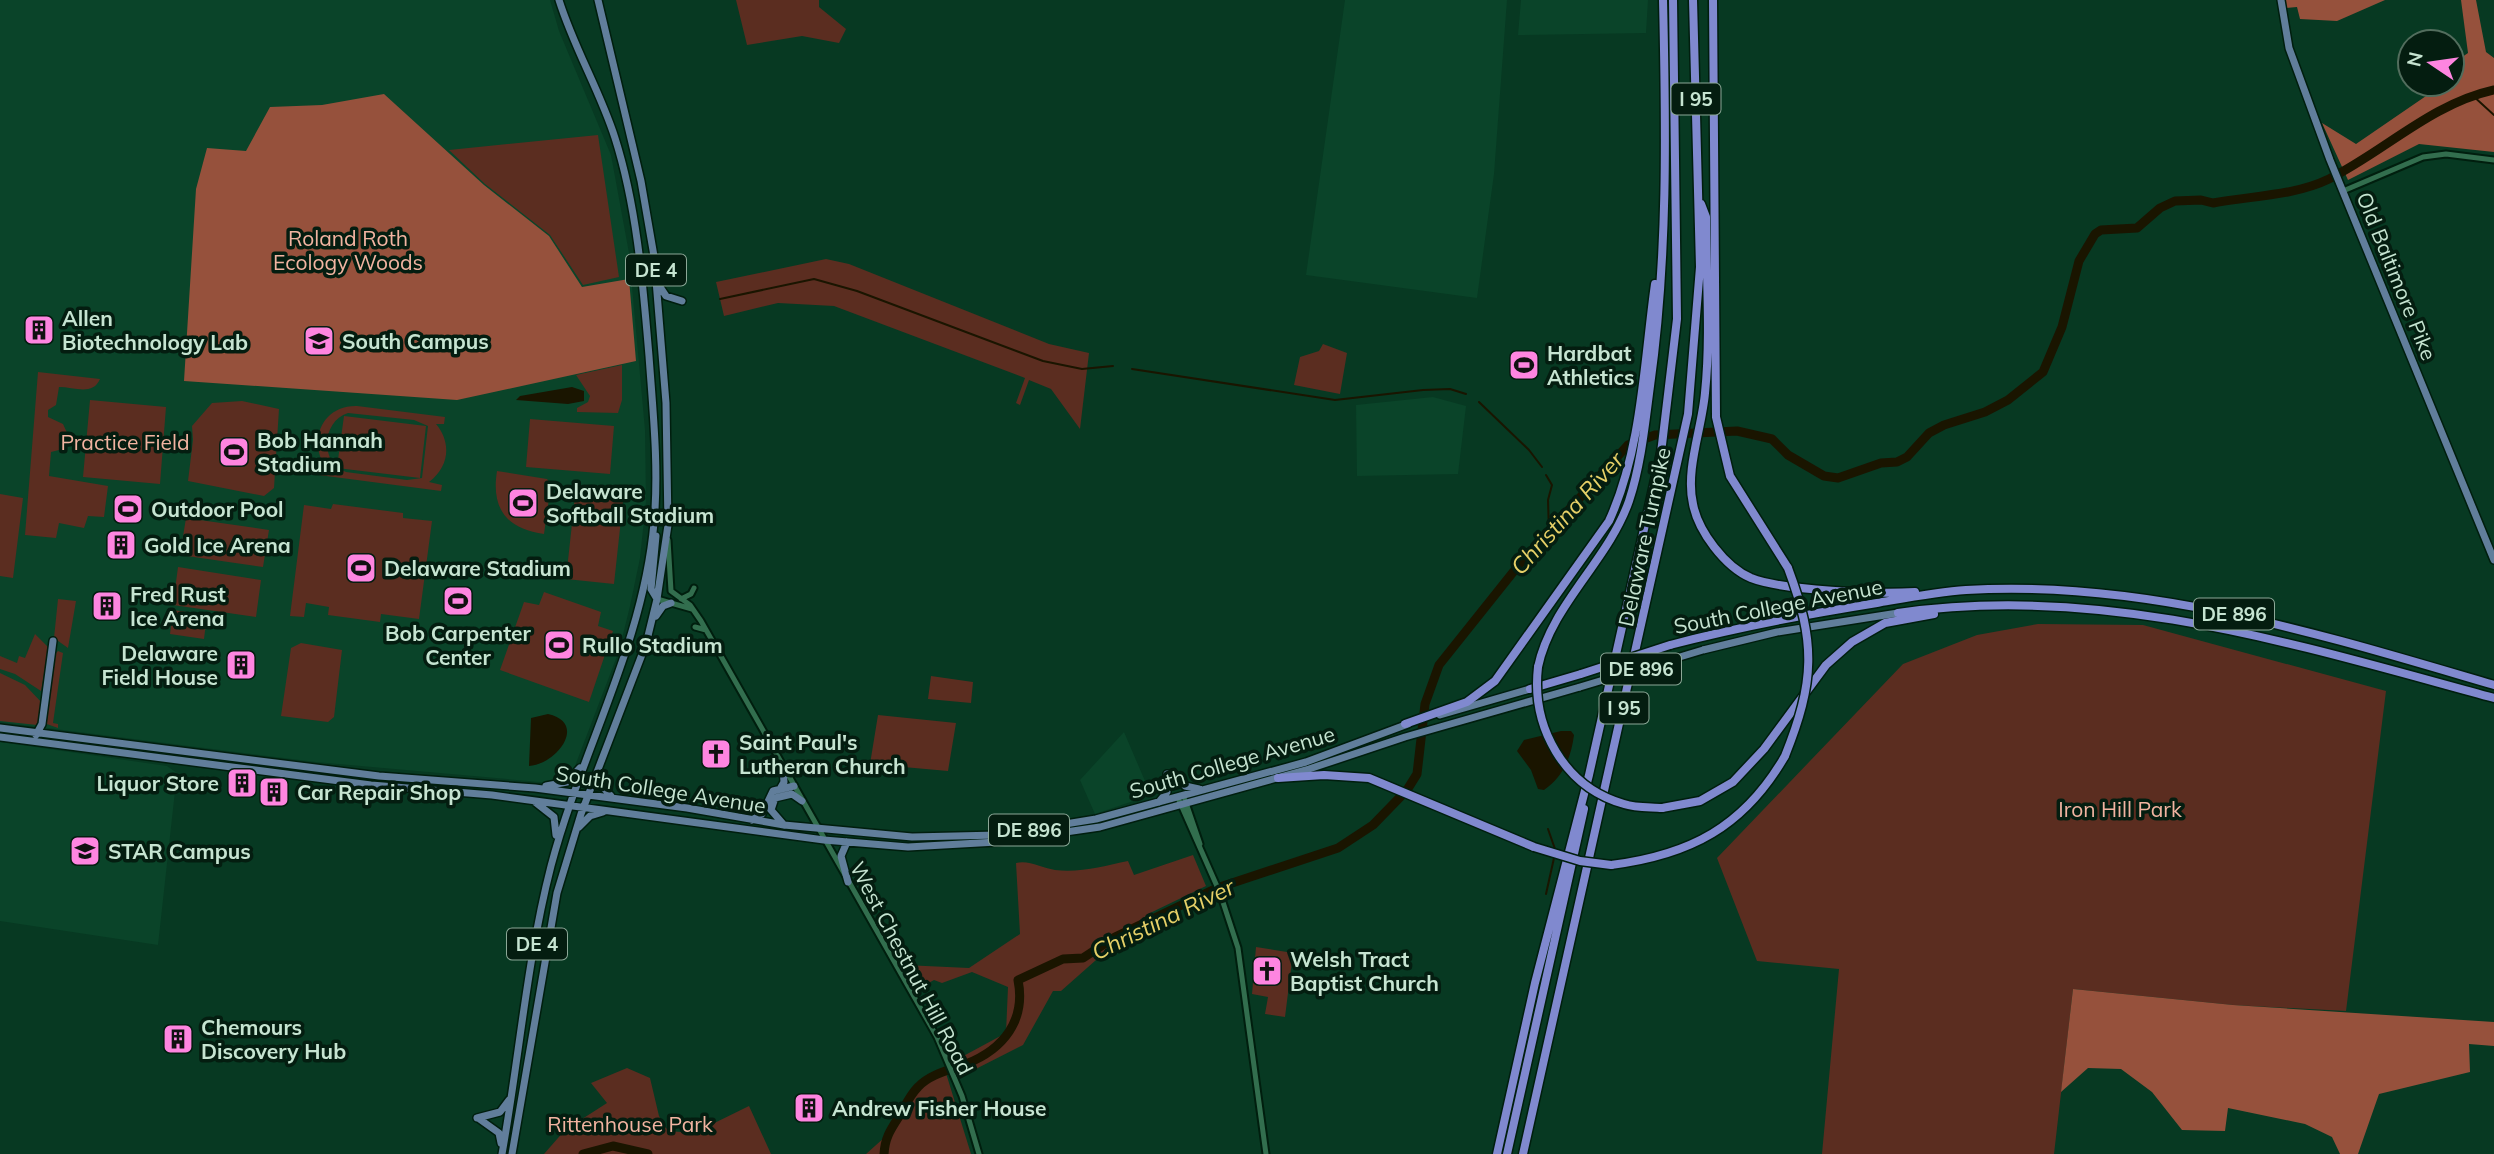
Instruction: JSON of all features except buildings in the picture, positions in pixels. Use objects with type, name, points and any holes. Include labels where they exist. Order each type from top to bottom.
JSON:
[{"type":"highway","points":[[1663,0],[1666,143],[1657,337],[1635,480],[1616,528],[1548,635],[1538,667],[1539,713],[1563,765],[1592,789],[1624,804],[1662,808],[1700,801],[1733,782],[1764,749],[1826,665],[1852,642],[1885,623],[1968,608]]},
{"type":"highway","name":"Delaware Turnpike","points":[[1497,1154],[1535,983],[1589,775],[1661,453],[1677,319],[1673,0]]},
{"type":"highway","name":"Delaware Turnpike","points":[[1523,1154],[1682,452],[1688,414],[1698,309],[1699,198],[1693,0]]},
{"type":"highway","points":[[1278,778],[1369,778],[1534,847],[1580,861],[1611,865],[1668,854],[1714,835],[1760,791],[1785,756],[1796,728],[1809,661],[1809,634],[1788,568],[1730,476],[1716,417],[1713,0]]},
{"type":"highway","points":[[1699,198],[1706,216],[1707,374],[1691,487],[1693,506],[1707,537],[1728,561],[1749,578],[1808,588],[1891,593],[1966,590]]},
{"type":"highway","points":[[1405,724],[1467,702],[1495,681],[1609,522],[1621,494],[1637,410],[1663,231]]},
{"type":"highway","name":"South College Avenue","points":[[1530,689],[1670,645],[1812,613],[1966,590],[2136,597],[2244,615],[2494,685]]},
{"type":"highway","name":"South College Avenue","points":[[1898,613],[2041,606],[2135,613],[2241,630],[2494,698]]},
{"type":"highway","points":[[1766,624],[1777,632]]},
{"type":"highway","name":"Delaware Turnpike","points":[[1507,1154],[1575,858],[1589,775]]},
{"type":"main road","name":"DE 4","points":[[501,1154],[551,867],[570,805],[625,659],[641,606],[655,497],[654,422],[645,304],[621,160],[610,122],[559,0]]},
{"type":"main road","name":"DE 4","points":[[512,1154],[549,931],[573,837],[651,626],[668,533],[670,472],[657,282],[641,181],[598,0]]},
{"type":"main road","name":"Old Baltimore Pike","points":[[2281,0],[2289,48],[2330,160],[2494,560]]},
{"type":"main road","points":[[657,282],[666,296],[682,301]]},
{"type":"main road","points":[[655,497],[656,545],[651,589],[657,599]]},
{"type":"main road","points":[[651,626],[659,611],[671,603]]},
{"type":"main road","name":"South College Avenue","points":[[0,737],[357,783],[531,800],[824,840],[908,847],[997,842],[1100,827],[1182,801],[1278,778],[1405,737],[1703,650],[1777,632],[1898,613]]},
{"type":"main road","points":[[31,741],[40,733],[53,642]]},
{"type":"main road","name":"South College Avenue","points":[[1435,715],[1530,689]]},
{"type":"main road","name":"South College Avenue","points":[[0,728],[379,776],[589,794],[817,830],[912,837],[998,835],[1096,819],[1157,803],[1182,801],[1207,789],[1306,762],[1405,724]]},
{"type":"main road","points":[[535,788],[567,782],[577,773],[591,751]]},
{"type":"main road","points":[[600,768],[601,785],[615,798]]},
{"type":"main road","points":[[749,820],[759,818],[768,797],[785,782],[783,768]]},
{"type":"main road","points":[[1157,803],[1167,792],[1171,774],[1185,786],[1207,789]]},
{"type":"main road","points":[[780,789],[794,786]]},
{"type":"main road","points":[[784,825],[773,815],[771,806],[775,798],[792,794],[802,801]]},
{"type":"main road","points":[[531,800],[548,809],[556,822],[551,867]]},
{"type":"main road","points":[[573,837],[590,816],[614,811]]},
{"type":"main road","points":[[847,842],[841,856],[848,882]]},
{"type":"main road","points":[[501,1154],[499,1133],[477,1118],[500,1112],[514,1086]]},
{"type":"street","points":[[2343,191],[2410,160],[2434,155],[2494,160]]},
{"type":"street","points":[[668,533],[670,588],[681,599],[691,594],[694,588]]},
{"type":"street","points":[[657,599],[692,609]]},
{"type":"street","name":"West Chestnut Hill Road","points":[[681,599],[692,609],[706,630],[948,1063],[979,1154]]},
{"type":"street","points":[[695,627],[706,630]]},
{"type":"street","points":[[1182,801],[1220,893],[1238,948],[1266,1154]]},
{"type":"shaded area","name":"South Campus","points":[[0,0],[550,0],[559,31],[611,155],[629,253],[645,430],[646,501],[640,558],[630,606],[619,651],[575,766],[565,778],[551,783],[316,762],[0,722]]},
{"type":"shaded area","points":[[1345,0],[1507,0],[1494,174],[1477,298],[1306,275]]},
{"type":"shaded area","points":[[1521,0],[1648,0],[1646,33],[1518,35]]},
{"type":"shaded area","points":[[572,387],[584,391],[584,401],[568,404],[516,400],[520,396]]},
{"type":"shaded area","points":[[1433,397],[1466,406],[1458,474],[1357,476],[1356,405]]},
{"type":"shaded area","points":[[548,714],[560,719],[566,726],[564,743],[549,758],[529,766],[531,718]]},
{"type":"shaded area","points":[[1571,731],[1574,735],[1568,759],[1551,785],[1544,790],[1538,789],[1531,770],[1517,751],[1524,740]]},
{"type":"shaded area","points":[[1124,732],[1151,795],[1095,814],[1080,780]]},
{"type":"shaded area","name":"STAR Campus","points":[[0,742],[167,766],[177,773],[158,945],[0,921]]},
{"type":"green space","points":[[736,0],[819,0],[819,7],[846,29],[839,43],[802,36],[747,45]]},
{"type":"green space","points":[[2285,0],[2385,0],[2337,21],[2300,19],[2297,7],[2286,8]]},
{"type":"green space","points":[[2461,0],[2476,0],[2486,52],[2494,58],[2494,152],[2419,144],[2348,180],[2322,123],[2356,144],[2423,98],[2466,98],[2468,53]]},
{"type":"green space","name":"Roland Roth Ecology Woods","points":[[384,94],[484,185],[549,236],[582,287],[629,279],[636,361],[457,400],[184,381],[196,189],[207,148],[246,151],[270,107],[322,105]]},
{"type":"green space","points":[[598,135],[619,277],[583,285],[550,235],[485,184],[449,150]]},
{"type":"green space","points":[[826,259],[849,264],[1049,344],[1089,353],[1080,429],[1051,389],[1029,380],[1020,405],[1016,403],[1025,378],[834,306],[778,303],[724,316],[716,282]]},
{"type":"green space","points":[[1323,344],[1347,353],[1340,394],[1294,385],[1300,357],[1319,351]]},
{"type":"green space","points":[[622,365],[622,400],[618,413],[577,412],[577,408],[588,402],[590,396],[576,375]]},
{"type":"green space","points":[[38,372],[100,379],[88,389],[59,387],[56,405],[48,410],[48,417],[63,424],[69,437],[67,448],[51,452],[49,476],[108,486],[104,517],[88,516],[84,528],[59,523],[56,538],[25,535]]},
{"type":"green space","name":"Practice Field","points":[[90,400],[166,407],[160,484],[83,477]]},
{"type":"green space","name":"Bob Hannah Stadium","points":[[242,401],[279,409],[274,488],[264,496],[188,481],[192,426],[212,403]]},
{"type":"green space","points":[[357,406],[445,417],[444,424],[436,424],[444,439],[446,454],[441,469],[429,482],[442,485],[441,491],[311,474],[312,468],[327,469],[318,448],[321,427],[334,412]],"holes":[[[348,413],[414,420],[428,426],[422,478],[407,480],[346,472],[337,468],[420,478],[426,426],[344,416],[337,467],[328,452],[331,428],[335,422]]]},
{"type":"green space","points":[[530,419],[614,426],[610,474],[526,467]]},
{"type":"green space","name":"Delaware Softball Stadium","points":[[497,471],[547,479],[551,484],[544,534],[520,527],[504,515],[496,496]]},
{"type":"green space","points":[[0,494],[23,498],[13,578],[0,576]]},
{"type":"green space","points":[[575,496],[623,501],[614,584],[566,579]]},
{"type":"green space","name":"Delaware Stadium","points":[[333,504],[403,513],[403,518],[432,521],[419,619],[381,614],[380,622],[328,615],[329,607],[306,603],[304,617],[290,616],[304,505],[331,509]]},
{"type":"green space","points":[[186,518],[269,530],[263,567],[180,555]]},
{"type":"green space","points":[[178,567],[261,580],[256,617],[173,605]]},
{"type":"green space","name":"Rullo Stadium","points":[[544,592],[601,612],[598,626],[613,631],[589,702],[500,670],[524,602],[539,605]]},
{"type":"green space","points":[[58,599],[76,601],[68,648],[54,638]]},
{"type":"green space","points":[[173,610],[207,615],[204,639],[170,634]]},
{"type":"green space","name":"Iron Hill Park","points":[[2038,624],[2143,625],[2386,691],[2346,1011],[2233,1005],[2073,989],[2054,1154],[1822,1154],[1839,969],[1757,961],[1717,858],[1903,664],[1977,635]]},
{"type":"green space","points":[[35,634],[49,648],[41,691],[15,674],[0,669],[0,656],[17,663],[19,656],[25,658]]},
{"type":"green space","points":[[301,643],[342,650],[334,717],[328,722],[281,716],[291,648]]},
{"type":"green space","points":[[58,651],[63,653],[53,723],[58,724],[58,728],[44,723],[54,655]]},
{"type":"green space","points":[[0,673],[25,685],[43,704],[37,725],[0,721]]},
{"type":"green space","points":[[931,676],[973,682],[971,703],[928,699]]},
{"type":"green space","points":[[878,715],[956,723],[948,771],[870,764]]},
{"type":"green space","points":[[1193,855],[1206,886],[1148,914],[1061,991],[1053,991],[1023,1045],[960,1077],[956,1060],[1006,1033],[1008,987],[972,972],[942,983],[934,980],[916,990],[904,965],[969,968],[1020,934],[1016,863],[1074,871],[1128,861],[1134,875]]},
{"type":"green space","points":[[1256,947],[1293,953],[1285,1017],[1265,1014],[1268,997],[1252,994]]},
{"type":"green space","points":[[2073,989],[2233,1005],[2494,1022],[2494,1046],[2469,1044],[2470,1072],[2379,1094],[2358,1154],[2340,1154],[2332,1137],[2305,1124],[2228,1108],[2225,1131],[2182,1130],[2152,1092],[2121,1069],[2088,1068],[2061,1092]]},
{"type":"green space","name":"Rittenhouse Park","points":[[627,1068],[650,1078],[659,1116],[668,1131],[694,1133],[749,1106],[771,1154],[544,1154],[565,1130],[607,1103],[591,1083]]},
{"type":"green space","points":[[945,1070],[971,1154],[866,1154],[885,1137],[918,1087]]},
{"type":"waterway","name":"Christina River","points":[[884,1154],[889,1133],[918,1087],[934,1076],[979,1058],[1009,1031],[1019,1008],[1018,980],[1063,959],[1083,958],[1115,937],[1217,888],[1338,848],[1373,825],[1407,790],[1417,774],[1425,704],[1439,665],[1522,561],[1628,445],[1655,435],[1737,431],[1772,439],[1788,455],[1824,476],[1838,478],[1881,463],[1897,462],[1907,457],[1929,433],[1944,425],[1985,412],[2008,400],[2043,372],[2062,327],[2079,261],[2095,234],[2101,230],[2137,228],[2160,208],[2175,201],[2201,200],[2213,203],[2315,185],[2350,168],[2429,117],[2471,97],[2494,90]]},
{"type":"waterway","points":[[2471,94],[2494,115]]},
{"type":"waterway","points":[[720,299],[814,279],[857,291],[1043,361],[1082,369],[1113,366]]},
{"type":"waterway","points":[[1132,369],[1335,400],[1423,390],[1450,389],[1466,394]]},
{"type":"waterway","points":[[1479,402],[1529,450],[1542,467]]},
{"type":"waterway","points":[[1546,475],[1552,485],[1548,500],[1549,532]]},
{"type":"waterway","points":[[1548,829],[1555,849]]},
{"type":"waterway","points":[[1546,894],[1554,858]]},
{"type":"waterway","name":"Christina River","points":[[583,1154],[613,1146],[648,1154]]},
{"type":"place","name":"Allen Biotechnology Lab","points":[[39,330]]},
{"type":"place","name":"South Campus","points":[[319,341]]},
{"type":"place","name":"Hardbat Athletics","points":[[1524,365]]},
{"type":"place","name":"Bob Hannah Stadium","points":[[234,452]]},
{"type":"place","name":"Delaware Softball Stadium","points":[[523,503]]},
{"type":"place","name":"Outdoor Pool","points":[[128,509]]},
{"type":"place","name":"Gold Ice Arena","points":[[121,545]]},
{"type":"place","name":"Delaware Stadium","points":[[361,568]]},
{"type":"place","name":"Bob Carpenter Center","points":[[458,601]]},
{"type":"place","name":"Fred Rust Ice Arena","points":[[107,606]]},
{"type":"place","name":"Rullo Stadium","points":[[559,645]]},
{"type":"place","name":"Delaware Field House","points":[[241,665]]},
{"type":"place","name":"Saint Paul's Lutheran Church","points":[[716,754]]},
{"type":"place","name":"Liquor Store","points":[[242,783]]},
{"type":"place","name":"Car Repair Shop","points":[[274,792]]},
{"type":"place","name":"STAR Campus","points":[[85,851]]},
{"type":"place","name":"Welsh Tract Baptist Church","points":[[1267,971]]},
{"type":"place","name":"Chemours Discovery Hub","points":[[178,1039]]},
{"type":"place","name":"Andrew Fisher House","points":[[809,1108]]}]
